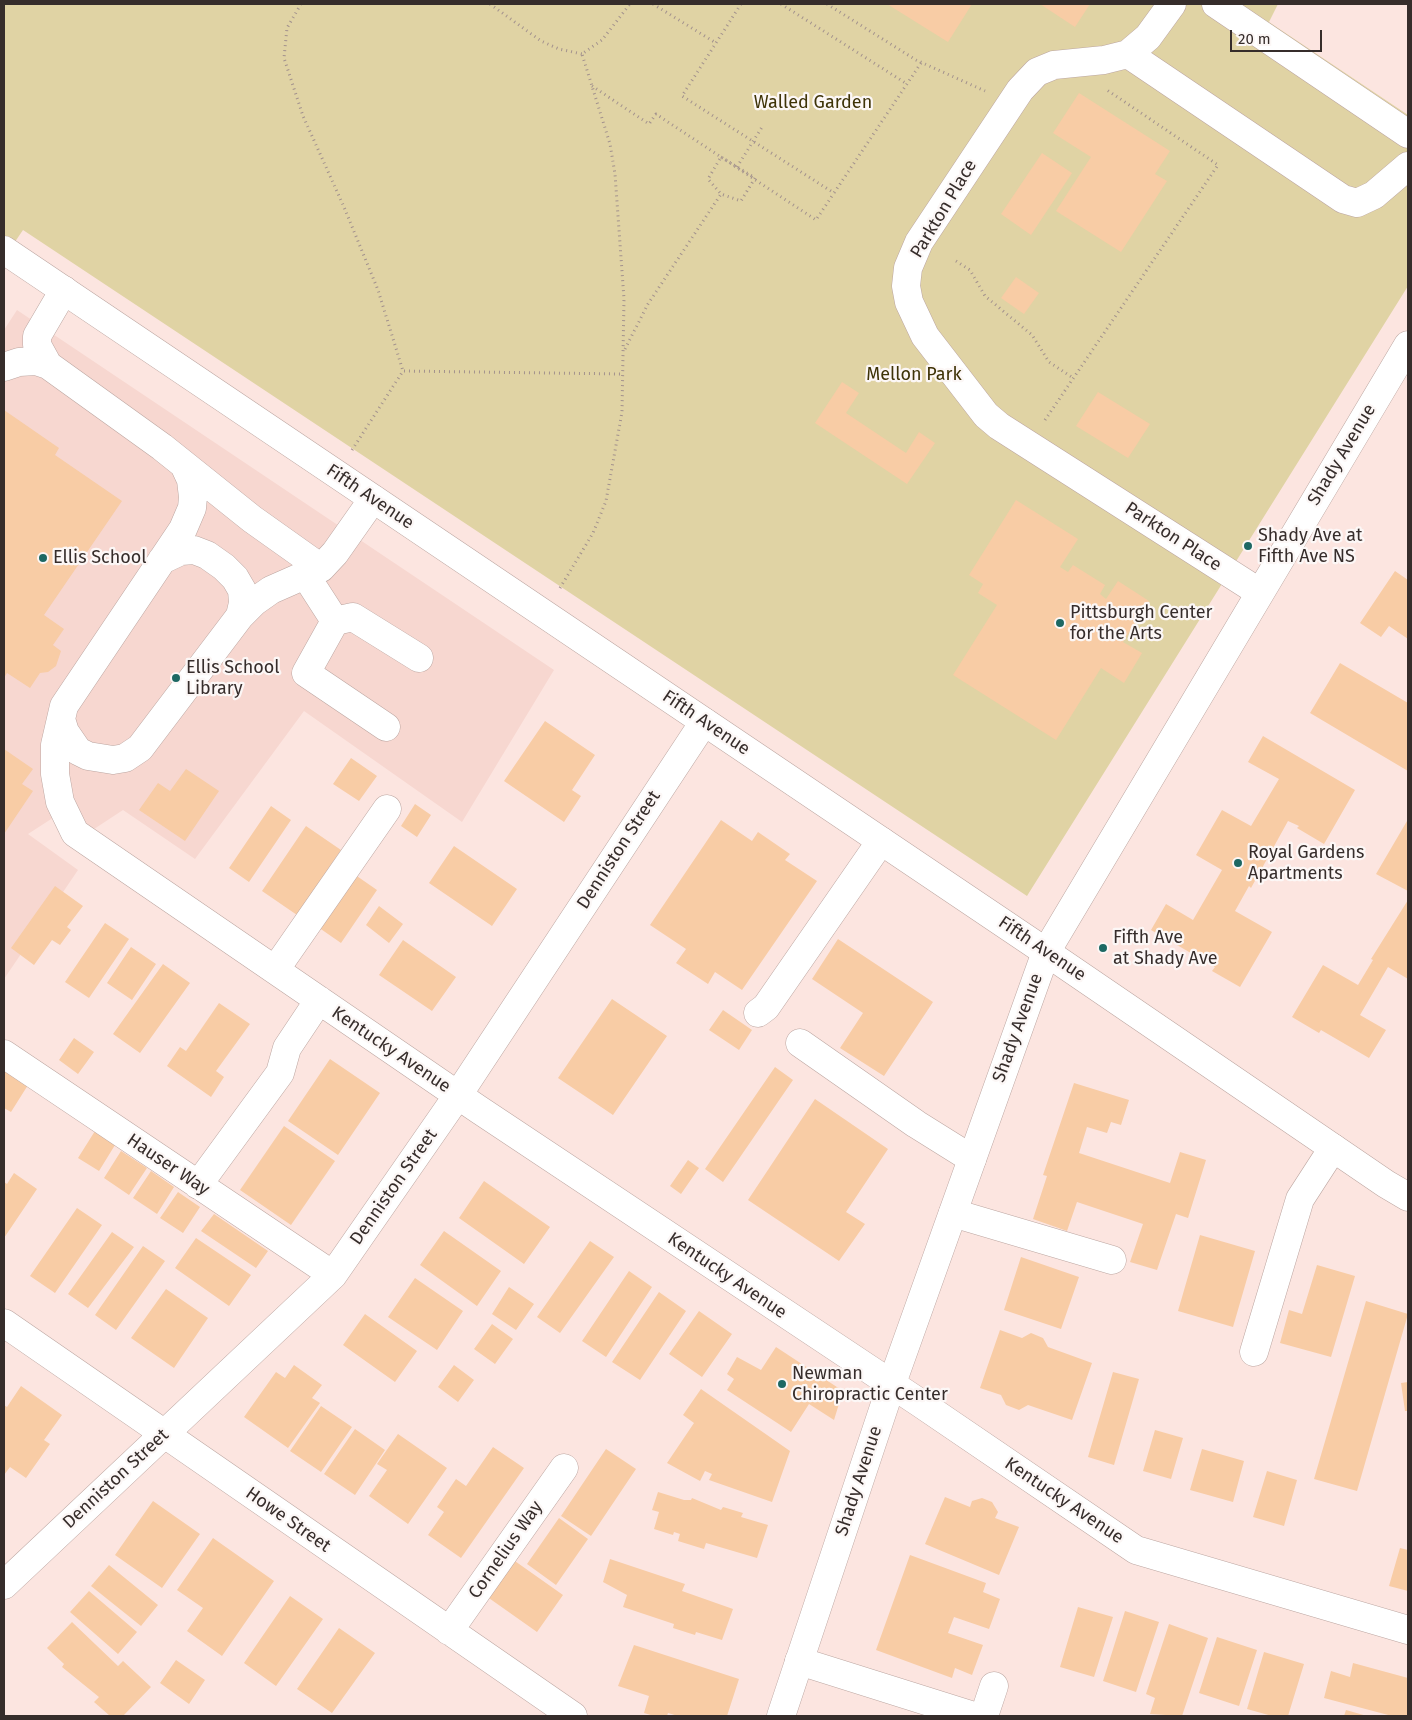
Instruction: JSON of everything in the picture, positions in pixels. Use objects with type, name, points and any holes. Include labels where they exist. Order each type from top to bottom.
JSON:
[{"type":"main road","name":"Parkton Place","points":[[1172,4],[1148,37],[1128,54],[1104,60],[1054,65],[1037,72],[1011,102],[919,242],[908,268],[906,286],[911,309],[925,336],[986,414],[1028,445],[1259,592]]},
{"type":"main road","points":[[1216,4],[1408,134]]},
{"type":"main road","points":[[1128,54],[1342,199],[1357,203],[1374,195],[1408,166]]},
{"type":"main road","name":"Fifth Avenue","points":[[4,250],[1408,1197]]},
{"type":"main road","points":[[48,365],[37,345],[37,336],[64,290]]},
{"type":"main road","name":"Shady Avenue","points":[[781,1716],[892,1386],[1046,952],[1408,345]]},
{"type":"main road","points":[[4,367],[19,362],[36,361],[48,365],[162,447],[252,519],[313,572],[335,621]]},
{"type":"main road","name":"Kentucky Avenue","points":[[185,467],[191,480],[192,508],[183,529],[64,706],[54,745],[55,774],[60,802],[68,823],[84,841],[458,1096],[920,1403],[1136,1550],[1408,1630]]},
{"type":"main road","points":[[61,719],[65,732],[78,751],[99,759],[113,760],[124,758],[140,748],[152,735],[240,616],[254,602],[271,590],[313,572],[336,553],[374,498]]},
{"type":"main road","points":[[162,560],[180,551],[194,550],[207,555],[224,567],[235,578],[242,590],[243,603],[240,616]]},
{"type":"main road","points":[[386,727],[306,673],[335,621],[354,617],[419,658]]},
{"type":"main road","name":"Denniston Street","points":[[4,1584],[333,1275],[458,1096],[704,722]]},
{"type":"main road","points":[[274,970],[387,809]]},
{"type":"main road","points":[[758,1013],[766,1007],[880,841]]},
{"type":"main road","points":[[198,1185],[280,1073],[287,1048],[319,1000]]},
{"type":"main road","points":[[800,1043],[916,1124],[972,1159]]},
{"type":"main road","name":"Hauser Way","points":[[4,1054],[333,1275]]},
{"type":"main road","points":[[1254,1352],[1300,1199],[1333,1148]]},
{"type":"main road","points":[[953,1213],[1112,1260]]},
{"type":"main road","name":"Howe Street","points":[[4,1322],[448,1632],[573,1716]]},
{"type":"main road","name":"Cornelius Way","points":[[448,1632],[564,1468]]},
{"type":"main road","points":[[799,1661],[974,1716]]},
{"type":"main road","points":[[984,1716],[994,1686]]},
{"type":"path","points":[[301,4],[287,28],[284,58],[303,116],[344,207],[378,290],[403,371]]},
{"type":"path","points":[[490,4],[541,41],[559,49],[582,54],[602,40],[630,4]]},
{"type":"path","points":[[653,4],[716,43]]},
{"type":"path","points":[[741,4],[682,96],[834,193]]},
{"type":"path","points":[[781,4],[907,84]]},
{"type":"path","points":[[826,4],[921,63],[1011,102]]},
{"type":"path","points":[[543,613],[583,551],[606,501],[619,437],[624,352],[624,299],[615,174],[610,144],[582,54]]},
{"type":"path","points":[[721,157],[816,220],[921,63]]},
{"type":"path","points":[[1028,445],[1218,165],[1067,64]]},
{"type":"path","points":[[592,86],[649,124],[656,114],[755,178]]},
{"type":"path","points":[[736,167],[762,127]]},
{"type":"path","points":[[721,157],[708,180],[721,194],[741,201],[755,178]]},
{"type":"path","points":[[624,352],[648,304],[721,194]]},
{"type":"path","points":[[956,261],[970,270],[989,300],[1032,335],[1049,362],[1073,378]]},
{"type":"path","points":[[403,371],[623,374]]},
{"type":"path","points":[[336,474],[403,371]]},
{"type":"shaded area","points":[[17,310],[554,670],[462,822],[304,711],[195,859],[123,810],[91,831],[62,812],[28,834],[78,870],[4,979],[4,330]]},
{"type":"green space","name":"Mellon Park","points":[[4,4],[1278,4],[1269,22],[1408,115],[1408,286],[1027,896],[23,230],[4,258]]},
{"type":"building","points":[[887,4],[972,4],[948,42]]},
{"type":"building","points":[[1040,4],[1090,4],[1075,27]]},
{"type":"building","points":[[1079,93],[1170,151],[1155,174],[1167,181],[1121,252],[1056,211],[1091,157],[1053,133]]},
{"type":"building","points":[[1042,153],[1072,173],[1031,235],[1001,214]]},
{"type":"building","points":[[1016,277],[1039,293],[1024,314],[1001,298]]},
{"type":"building","points":[[842,382],[859,393],[846,413],[906,453],[919,432],[935,443],[907,484],[815,423]]},
{"type":"building","points":[[1098,392],[1150,424],[1128,458],[1076,426]]},
{"type":"building","name":"Ellis School","points":[[4,410],[59,448],[55,455],[122,501],[44,615],[64,629],[53,645],[61,651],[56,666],[48,672],[40,673],[30,688],[7,673],[4,678]]},
{"type":"building","name":"Pittsburgh Center for the Arts","points":[[1016,500],[1078,539],[1060,567],[1068,572],[1073,565],[1105,585],[1100,594],[1106,599],[1118,581],[1149,601],[1123,642],[1142,653],[1124,683],[1101,668],[1056,740],[953,675],[997,605],[978,593],[983,584],[969,575]]},
{"type":"building","points":[[1395,571],[1408,580],[1408,639],[1389,626],[1381,637],[1360,623]]},
{"type":"building","points":[[1340,663],[1408,703],[1408,771],[1310,713]]},
{"type":"building","points":[[545,721],[595,755],[572,790],[581,796],[564,822],[504,781]]},
{"type":"building","name":"Royal Gardens Apartments","points":[[1263,736],[1355,790],[1324,844],[1297,828],[1299,826],[1288,821],[1251,888],[1249,886],[1235,911],[1272,932],[1240,987],[1212,971],[1215,967],[1151,930],[1166,904],[1193,920],[1222,870],[1196,855],[1222,810],[1251,826],[1279,779],[1248,762]]},
{"type":"building","points":[[4,749],[33,769],[22,784],[33,791],[4,834]]},
{"type":"building","points":[[351,758],[377,776],[359,801],[333,784]]},
{"type":"building","points":[[186,769],[219,791],[185,841],[139,810],[158,783],[170,791]]},
{"type":"building","points":[[415,804],[431,815],[417,837],[401,826]]},
{"type":"building","points":[[271,806],[291,820],[249,882],[229,868]]},
{"type":"building","points":[[721,820],[752,841],[758,832],[790,854],[785,860],[817,881],[742,990],[715,972],[708,984],[676,963],[686,949],[650,925]]},
{"type":"building","name":"Royal Gardens Apartments","points":[[1408,822],[1408,891],[1376,874]]},
{"type":"building","points":[[306,826],[341,850],[297,915],[262,891]]},
{"type":"building","points":[[454,846],[517,889],[492,926],[429,883]]},
{"type":"building","points":[[351,872],[377,890],[341,943],[315,925]]},
{"type":"building","points":[[55,886],[83,906],[67,927],[71,930],[60,945],[52,940],[34,965],[11,948]]},
{"type":"building","name":"Royal Gardens Apartments","points":[[1408,900],[1408,979],[1388,967],[1360,1015],[1386,1030],[1369,1058],[1321,1030],[1319,1033],[1292,1017],[1323,965],[1358,985],[1373,960],[1371,959]]},
{"type":"building","points":[[379,906],[403,924],[389,943],[366,925]]},
{"type":"building","points":[[105,923],[129,939],[89,998],[65,982]]},
{"type":"building","points":[[838,939],[933,1002],[884,1076],[840,1048],[863,1013],[812,979]]},
{"type":"building","points":[[403,940],[456,977],[432,1011],[379,975]]},
{"type":"building","points":[[131,947],[156,964],[132,1000],[107,983]]},
{"type":"building","points":[[163,964],[190,983],[140,1053],[113,1034]]},
{"type":"building","points":[[612,999],[667,1036],[613,1115],[558,1078]]},
{"type":"building","points":[[219,1003],[250,1024],[216,1071],[224,1077],[211,1097],[167,1066],[180,1047],[186,1051]]},
{"type":"building","points":[[723,1010],[752,1030],[739,1050],[709,1030]]},
{"type":"building","points":[[74,1038],[94,1052],[78,1074],[59,1060]]},
{"type":"building","points":[[330,1059],[380,1093],[338,1155],[288,1121]]},
{"type":"building","points":[[775,1067],[793,1080],[723,1182],[705,1169]]},
{"type":"building","points":[[4,1069],[28,1085],[11,1112],[4,1108]]},
{"type":"building","points":[[1074,1083],[1129,1100],[1121,1125],[1111,1122],[1107,1133],[1087,1127],[1079,1153],[1170,1183],[1180,1152],[1206,1160],[1188,1218],[1176,1214],[1157,1270],[1130,1262],[1143,1224],[1077,1202],[1067,1231],[1033,1219],[1047,1176],[1043,1175]]},
{"type":"building","points":[[815,1099],[888,1149],[846,1212],[865,1224],[839,1261],[748,1200]]},
{"type":"building","points":[[284,1126],[335,1161],[291,1225],[240,1190]]},
{"type":"building","points":[[95,1131],[115,1145],[99,1171],[78,1158]]},
{"type":"building","points":[[121,1151],[147,1168],[129,1195],[104,1178]]},
{"type":"building","points":[[688,1160],[699,1168],[681,1194],[670,1186]]},
{"type":"building","points":[[151,1171],[174,1187],[157,1214],[133,1198]]},
{"type":"building","points":[[14,1173],[37,1189],[4,1238],[4,1182],[7,1184]]},
{"type":"building","points":[[484,1181],[550,1227],[524,1264],[459,1218]]},
{"type":"building","points":[[178,1192],[200,1207],[183,1233],[160,1218]]},
{"type":"building","points":[[77,1208],[102,1225],[55,1293],[30,1276]]},
{"type":"building","points":[[214,1214],[268,1251],[256,1268],[201,1231]]},
{"type":"building","points":[[444,1231],[501,1271],[477,1306],[420,1265]]},
{"type":"building","points":[[112,1232],[134,1247],[88,1308],[68,1294]]},
{"type":"building","points":[[1200,1235],[1255,1251],[1233,1327],[1178,1311]]},
{"type":"building","points":[[196,1238],[251,1275],[229,1306],[175,1268]]},
{"type":"building","points":[[590,1241],[614,1257],[560,1333],[537,1317]]},
{"type":"building","points":[[143,1246],[165,1261],[116,1330],[95,1315]]},
{"type":"building","points":[[1021,1257],[1079,1277],[1061,1329],[1004,1310]]},
{"type":"building","points":[[1317,1265],[1355,1276],[1331,1357],[1280,1343],[1289,1310],[1302,1314]]},
{"type":"building","points":[[629,1271],[652,1287],[606,1357],[582,1341]]},
{"type":"building","points":[[415,1278],[463,1311],[437,1350],[388,1317]]},
{"type":"building","points":[[509,1287],[534,1304],[516,1330],[492,1314]]},
{"type":"building","points":[[166,1289],[208,1318],[174,1368],[131,1338]]},
{"type":"building","points":[[659,1292],[686,1311],[640,1380],[612,1362]]},
{"type":"building","points":[[1366,1301],[1408,1314],[1357,1491],[1314,1479]]},
{"type":"building","points":[[699,1311],[732,1334],[702,1377],[669,1354]]},
{"type":"building","points":[[365,1314],[417,1351],[395,1382],[343,1345]]},
{"type":"building","points":[[492,1324],[513,1339],[495,1364],[474,1349]]},
{"type":"building","points":[[1000,1330],[1022,1338],[1031,1333],[1043,1338],[1048,1347],[1092,1363],[1072,1420],[1028,1405],[1019,1410],[1006,1405],[1001,1395],[980,1388]]},
{"type":"building","name":"Newman Chiropractic Center","points":[[776,1347],[843,1391],[834,1420],[809,1404],[791,1432],[727,1390],[734,1379],[727,1374],[737,1357],[761,1370]]},
{"type":"building","points":[[294,1365],[322,1385],[312,1398],[320,1403],[288,1448],[244,1417],[276,1372],[285,1378]]},
{"type":"building","points":[[454,1365],[474,1380],[458,1402],[438,1387]]},
{"type":"building","points":[[1113,1372],[1139,1379],[1114,1465],[1088,1457]]},
{"type":"building","points":[[1408,1382],[1408,1411],[1405,1411],[1401,1383]]},
{"type":"building","points":[[21,1386],[62,1415],[44,1440],[50,1444],[26,1478],[10,1467],[4,1475],[4,1405],[7,1407]]},
{"type":"building","points":[[701,1389],[790,1451],[772,1502],[709,1480],[712,1474],[705,1471],[700,1481],[667,1463],[694,1423],[683,1415]]},
{"type":"building","points":[[321,1406],[352,1427],[321,1472],[290,1451]]},
{"type":"building","points":[[355,1429],[385,1450],[355,1495],[324,1474]]},
{"type":"building","points":[[1155,1430],[1183,1438],[1171,1479],[1143,1471]]},
{"type":"building","points":[[398,1434],[447,1468],[408,1524],[369,1496],[387,1470],[377,1464]]},
{"type":"building","points":[[493,1447],[524,1468],[461,1558],[428,1535],[444,1512],[437,1507],[456,1479],[466,1486]]},
{"type":"building","points":[[606,1449],[636,1469],[591,1536],[561,1516]]},
{"type":"building","points":[[1202,1449],[1244,1461],[1233,1502],[1190,1490]]},
{"type":"building","points":[[1267,1471],[1297,1480],[1284,1526],[1253,1517]]},
{"type":"building","points":[[658,1492],[684,1500],[691,1500],[692,1498],[721,1510],[723,1507],[743,1513],[741,1517],[768,1525],[757,1558],[706,1543],[704,1549],[678,1541],[680,1534],[674,1532],[673,1535],[654,1529],[659,1512],[652,1510]]},
{"type":"building","points":[[945,1497],[970,1507],[972,1501],[982,1498],[992,1502],[998,1512],[995,1518],[1019,1527],[999,1575],[925,1544]]},
{"type":"building","points":[[153,1501],[200,1534],[162,1588],[115,1555]]},
{"type":"building","points":[[559,1518],[588,1539],[556,1585],[527,1564]]},
{"type":"building","points":[[213,1538],[274,1581],[222,1656],[187,1631],[203,1608],[177,1590]]},
{"type":"building","points":[[1400,1548],[1408,1550],[1408,1591],[1389,1586]]},
{"type":"building","points":[[910,1555],[986,1583],[983,1592],[1000,1599],[989,1629],[954,1617],[948,1633],[983,1645],[972,1675],[955,1668],[952,1678],[876,1650]]},
{"type":"building","points":[[512,1559],[563,1595],[537,1632],[486,1596]]},
{"type":"building","points":[[610,1559],[685,1584],[682,1591],[733,1609],[722,1640],[696,1632],[695,1635],[673,1628],[674,1624],[623,1607],[627,1595],[603,1582]]},
{"type":"building","points":[[109,1565],[158,1605],[141,1626],[91,1586]]},
{"type":"building","points":[[89,1591],[137,1632],[118,1654],[70,1612]]},
{"type":"building","points":[[290,1596],[323,1619],[276,1686],[244,1663]]},
{"type":"building","points":[[1078,1607],[1113,1617],[1094,1677],[1060,1667]]},
{"type":"building","points":[[1125,1611],[1159,1622],[1136,1692],[1103,1681]]},
{"type":"building","points":[[72,1622],[118,1666],[123,1661],[151,1687],[123,1716],[110,1716],[94,1702],[99,1697],[62,1667],[64,1664],[47,1648]]},
{"type":"building","points":[[1169,1624],[1208,1638],[1182,1716],[1150,1714],[1155,1698],[1146,1694]]},
{"type":"building","points":[[339,1628],[375,1653],[332,1713],[297,1689]]},
{"type":"building","points":[[1217,1637],[1257,1650],[1239,1706],[1199,1693]]},
{"type":"building","points":[[634,1645],[739,1679],[727,1716],[678,1716],[668,1713],[667,1716],[654,1716],[644,1713],[649,1696],[618,1686]]},
{"type":"building","points":[[1264,1652],[1304,1664],[1288,1716],[1272,1716],[1247,1709]]},
{"type":"building","points":[[176,1660],[205,1680],[189,1704],[160,1683]]},
{"type":"building","points":[[1353,1663],[1408,1678],[1408,1716],[1392,1716],[1324,1698],[1331,1671],[1350,1677]]},
{"type":"building","points":[[1346,1710],[1367,1716],[1344,1716]]},
{"type":"place","name":"Shady Ave at Fifth Ave NS","points":[[1248,546]]},
{"type":"place","name":"Ellis School","points":[[43,558]]},
{"type":"place","name":"Pittsburgh Center for the Arts","points":[[1060,623]]},
{"type":"place","name":"Ellis School Library","points":[[176,678]]},
{"type":"place","name":"Royal Gardens Apartments","points":[[1238,863]]},
{"type":"place","name":"Fifth Ave at Shady Ave","points":[[1103,948]]},
{"type":"place","name":"Newman Chiropractic Center","points":[[782,1384]]},
{"type":"park label","name":"Walled Garden","points":[[813,103]]}]
